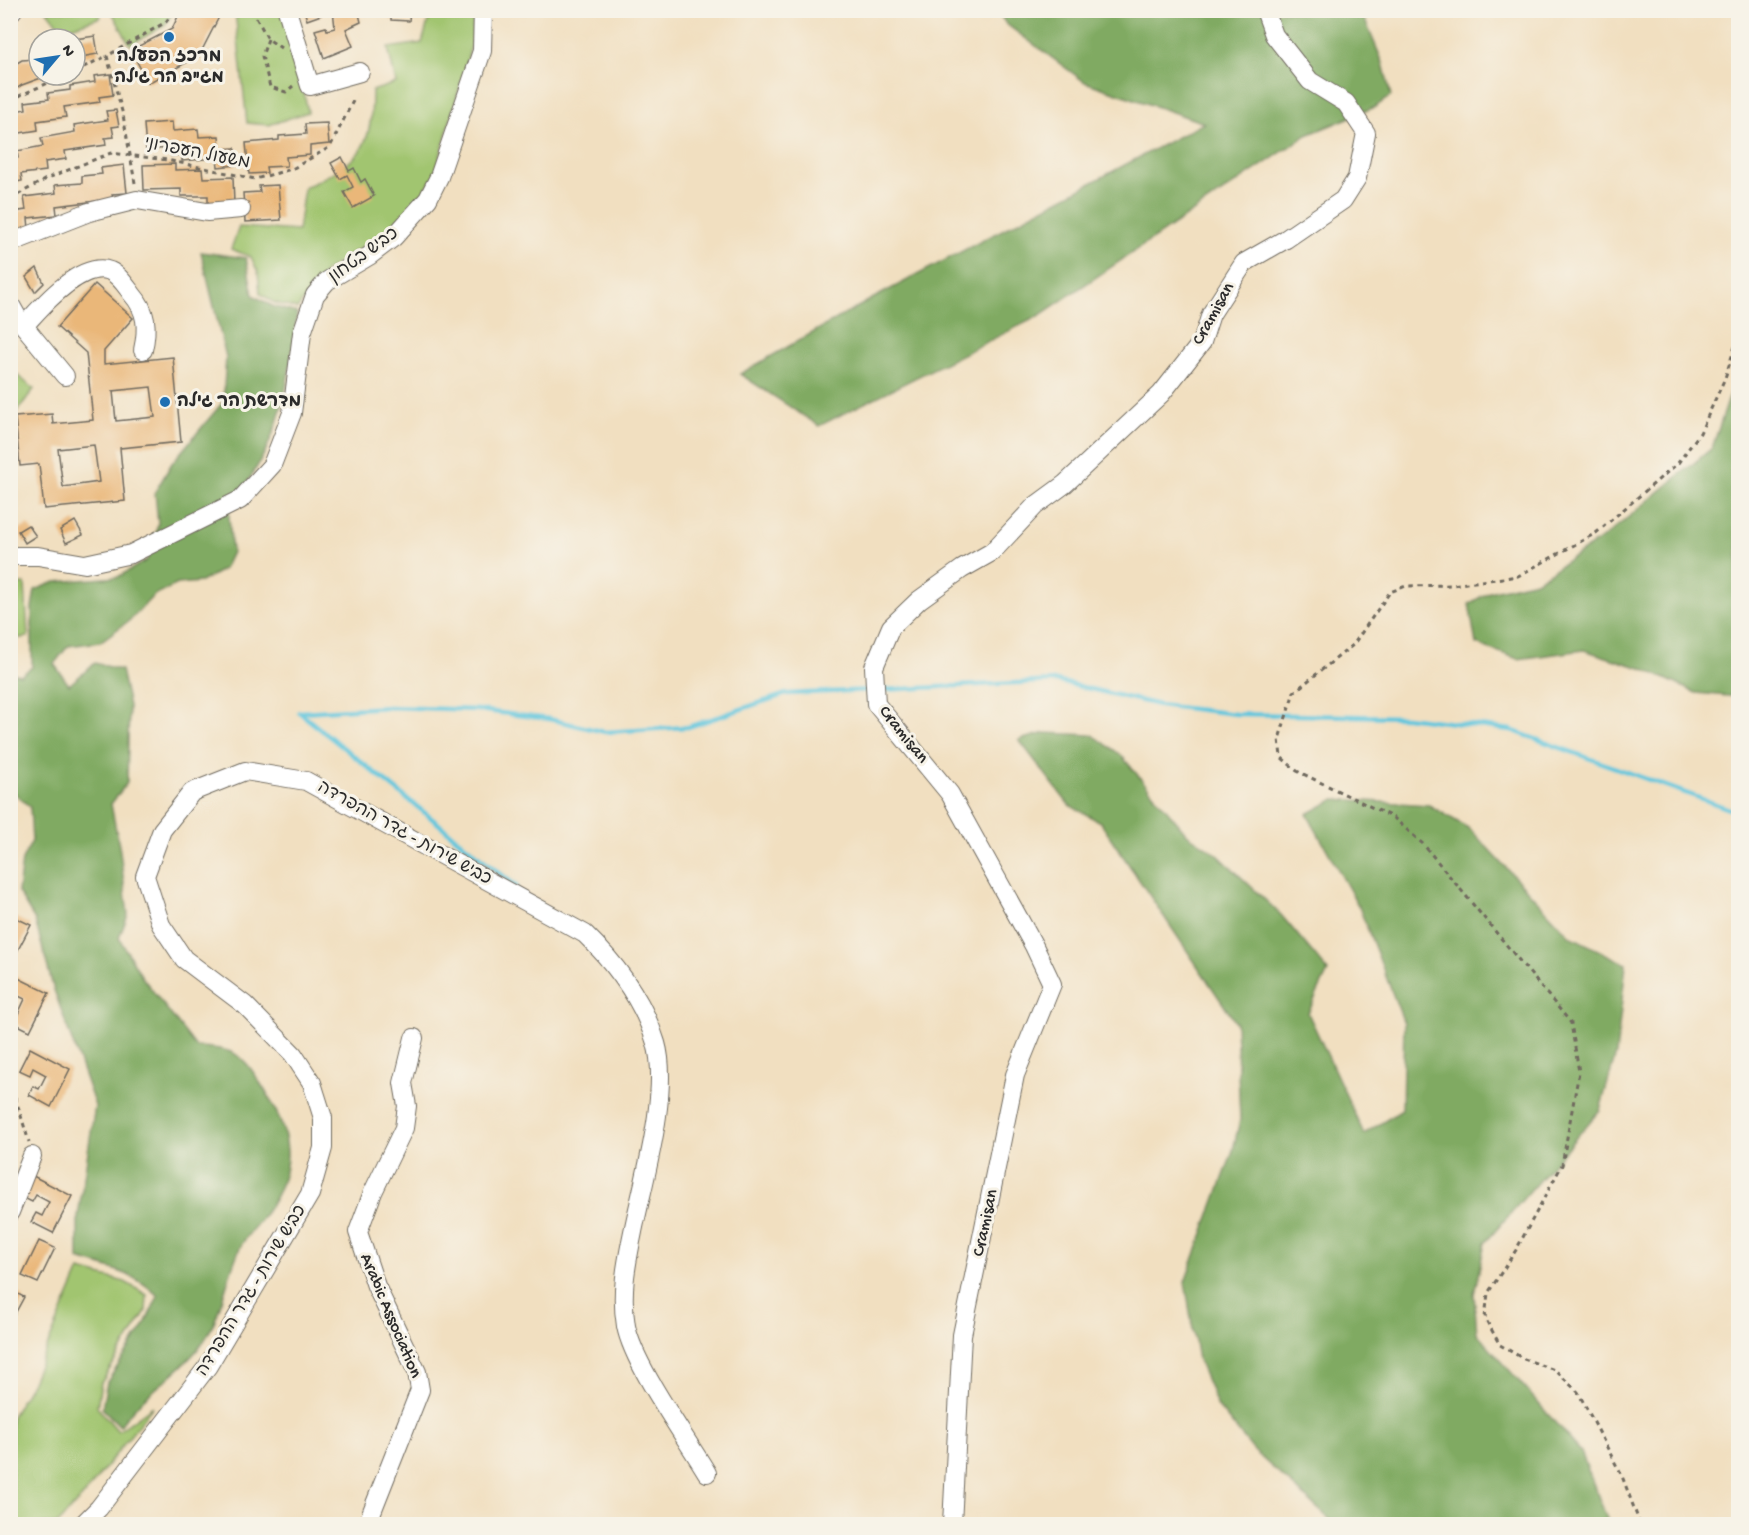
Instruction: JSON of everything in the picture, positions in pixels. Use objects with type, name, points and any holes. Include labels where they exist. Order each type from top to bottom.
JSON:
[{"type":"street","points":[[287,10],[310,86],[360,72]]},
{"type":"street","name":"כביש בטחון","points":[[10,556],[38,556],[85,564],[99,563],[131,554],[240,500],[272,465],[292,413],[302,333],[315,295],[327,281],[369,256],[394,237],[428,199],[439,177],[482,51],[483,10]]},
{"type":"street","name":"Cramisan","points":[[952,1524],[962,1335],[1015,1075],[1052,984],[1034,946],[950,794],[876,704],[874,667],[891,627],[919,600],[962,569],[992,552],[1035,506],[1065,484],[1161,394],[1202,342],[1211,314],[1244,263],[1295,233],[1343,200],[1358,178],[1366,133],[1346,103],[1310,81],[1274,35],[1265,10]]},
{"type":"street","points":[[10,243],[89,213],[137,200],[207,212],[241,209]]},
{"type":"street","points":[[24,326],[61,286],[77,277],[100,270],[109,271],[119,278],[142,309],[147,332],[143,350]]},
{"type":"street","points":[[10,304],[24,326],[65,376]]},
{"type":"street","name":"כביש שירות - גדר ההפרדה","points":[[83,1524],[99,1508],[208,1366],[310,1194],[323,1148],[323,1118],[312,1083],[293,1054],[245,1005],[184,959],[161,925],[145,876],[162,830],[192,792],[245,771],[306,781],[585,934],[612,960],[628,984],[656,1045],[658,1071],[657,1111],[622,1286],[626,1328],[643,1367],[706,1473]]},
{"type":"street","name":"Arabic Association","points":[[371,1524],[371,1514],[420,1390],[417,1372],[376,1286],[358,1232],[373,1192],[404,1128],[407,1106],[403,1083],[414,1038]]},
{"type":"street","points":[[10,1212],[32,1156]]},
{"type":"path","points":[[87,65],[166,22],[174,10]]},
{"type":"path","points":[[252,10],[268,39],[283,51]]},
{"type":"path","points":[[268,39],[262,57],[270,87],[286,92],[293,87],[295,79]]},
{"type":"path","points":[[107,56],[132,156],[137,200]]},
{"type":"path","points":[[10,100],[39,87]]},
{"type":"path","name":"משעול העפרוני","points":[[10,199],[48,178],[111,153],[177,162],[255,179],[292,169],[330,147],[353,101]]},
{"type":"path","points":[[1640,1524],[1622,1476],[1578,1392],[1555,1370],[1524,1359],[1500,1345],[1485,1318],[1488,1293],[1516,1250],[1562,1164],[1579,1072],[1571,1023],[1423,844],[1394,818],[1326,782],[1297,771],[1281,757],[1279,739],[1294,692],[1353,645],[1390,592],[1406,586],[1452,585],[1518,576],[1596,533],[1678,463],[1700,433],[1725,378],[1738,337]]},
{"type":"path","points":[[10,1080],[32,1156]]},
{"type":"green space","points":[[121,10],[174,11],[164,26],[130,45],[113,14]]},
{"type":"green space","points":[[47,11],[98,11],[101,17],[71,27],[60,27]]},
{"type":"green space","points":[[235,11],[280,11],[293,40],[308,112],[269,125],[247,123]]},
{"type":"green space","points":[[431,11],[474,11],[471,46],[435,175],[416,203],[392,227],[326,271],[297,309],[273,302],[260,293],[258,272],[251,257],[231,249],[239,227],[298,231],[304,188],[337,170],[358,153],[369,129],[372,91],[396,83],[388,48],[422,43]]},
{"type":"green space","points":[[997,11],[1361,11],[1383,63],[1391,96],[1375,107],[1307,135],[1037,317],[819,426],[740,374],[870,300],[1204,123],[1085,82],[1006,24]]},
{"type":"green space","points":[[201,252],[246,258],[253,295],[272,306],[297,313],[285,392],[271,439],[246,484],[228,506],[232,552],[224,569],[201,582],[178,584],[154,595],[130,620],[100,642],[68,646],[54,664],[69,685],[95,663],[121,670],[129,706],[127,783],[111,804],[128,915],[119,938],[142,977],[196,1047],[230,1052],[238,1056],[250,1068],[280,1120],[287,1150],[286,1165],[277,1195],[240,1248],[217,1314],[206,1338],[189,1359],[138,1405],[120,1426],[102,1408],[107,1382],[143,1328],[158,1296],[131,1277],[78,1259],[78,1216],[95,1106],[53,987],[35,920],[18,892],[22,860],[32,841],[30,807],[11,790],[11,673],[21,675],[32,667],[32,607],[35,590],[55,582],[118,577],[147,560],[158,524],[155,492],[172,463],[223,402],[226,357]]},
{"type":"green space","points":[[11,370],[34,389],[11,419]]},
{"type":"green space","points":[[1738,372],[1738,697],[1696,693],[1644,669],[1584,650],[1518,659],[1476,644],[1469,604],[1489,592],[1536,581],[1603,538],[1712,448]]},
{"type":"green space","points":[[25,584],[28,637],[11,639],[11,585]]},
{"type":"green space","points":[[1045,733],[1093,735],[1121,755],[1187,834],[1217,854],[1281,915],[1328,971],[1308,1013],[1364,1134],[1402,1110],[1404,1023],[1359,907],[1307,814],[1335,799],[1429,805],[1470,829],[1570,936],[1626,964],[1616,1054],[1600,1110],[1485,1243],[1474,1294],[1477,1333],[1581,1452],[1609,1524],[1335,1524],[1254,1451],[1218,1407],[1198,1360],[1185,1282],[1232,1154],[1240,1120],[1236,1023],[1100,822],[1069,805],[1019,740]]},
{"type":"green space","points":[[80,1270],[125,1282],[147,1295],[146,1311],[101,1383],[97,1407],[118,1431],[153,1406],[85,1494],[57,1524],[11,1524],[11,1418],[31,1384]]},
{"type":"building","points":[[181,10],[208,10],[220,15],[199,56],[148,83],[131,50],[172,29]]},
{"type":"building","points":[[304,10],[319,10],[321,15],[307,20]]},
{"type":"building","points":[[333,10],[358,10],[361,22],[346,29],[353,46],[324,58],[315,30],[326,27],[327,30],[335,28]]},
{"type":"building","points":[[391,10],[410,10],[409,21],[391,20]]},
{"type":"building","points":[[95,36],[98,54],[87,56],[87,37]]},
{"type":"building","points":[[27,60],[27,83],[10,93],[10,67]]},
{"type":"building","points":[[110,74],[113,95],[99,97],[100,102],[64,107],[66,117],[37,121],[38,130],[13,134],[15,141],[10,141],[10,112],[26,109],[25,102],[49,99],[48,93],[70,90],[70,87],[87,87],[87,83],[95,82],[94,76]]},
{"type":"building","points":[[116,110],[119,126],[112,127],[114,137],[105,138],[106,145],[65,151],[66,159],[45,162],[46,171],[21,174],[22,181],[10,183],[10,160],[18,158],[17,151],[43,146],[41,138],[75,132],[74,125],[108,120],[106,111]]},
{"type":"building","points":[[172,122],[173,131],[198,129],[199,137],[219,136],[220,149],[235,148],[236,165],[218,167],[217,158],[182,161],[182,155],[171,156],[170,148],[146,150],[144,124]]},
{"type":"building","points":[[327,123],[329,144],[310,146],[310,155],[286,157],[287,166],[266,167],[267,173],[249,174],[246,143],[279,140],[279,136],[306,134],[305,124]]},
{"type":"building","points":[[342,157],[349,171],[354,168],[361,182],[365,179],[374,196],[353,208],[344,192],[353,187],[347,175],[340,179],[331,163]]},
{"type":"building","points":[[175,164],[175,170],[202,169],[203,178],[233,177],[234,204],[208,205],[208,196],[181,196],[181,189],[144,190],[143,165]]},
{"type":"building","points":[[124,165],[127,193],[112,194],[113,199],[56,206],[57,215],[28,218],[29,229],[15,231],[13,212],[26,210],[24,197],[56,193],[55,185],[82,183],[82,176],[102,174],[101,168]]},
{"type":"building","points":[[278,185],[281,220],[245,222],[243,193],[260,192],[259,186]]},
{"type":"building","points":[[37,268],[44,283],[35,292],[26,277]]},
{"type":"building","name":"מדרשת הר גילה","points":[[95,284],[133,318],[104,351],[104,364],[173,357],[181,442],[120,448],[125,501],[44,509],[39,464],[20,466],[15,417],[52,414],[53,424],[93,420],[86,353],[57,327]],"holes":[[[151,387],[155,417],[116,421],[113,391]],[[94,445],[99,482],[63,487],[58,449]]]},
{"type":"building","points":[[75,521],[83,535],[66,543],[60,530]]},
{"type":"building","points":[[28,525],[36,536],[25,543],[18,531]]},
{"type":"building","points":[[10,915],[31,925],[10,965]]},
{"type":"building","points":[[10,974],[49,993],[30,1031],[10,1021],[12,1010],[18,1014],[25,999],[10,992]]},
{"type":"building","points":[[30,1048],[70,1069],[51,1107],[29,1095],[33,1086],[39,1089],[46,1075],[33,1068],[30,1075],[19,1070]]},
{"type":"building","points":[[33,1176],[72,1196],[53,1233],[31,1222],[36,1213],[42,1216],[49,1202],[36,1195],[32,1202],[22,1197]]},
{"type":"building","points":[[39,1241],[55,1248],[38,1283],[22,1276]]},
{"type":"building","points":[[10,1290],[24,1297],[10,1323]]},
{"type":"waterway","points":[[881,690],[1056,681],[1159,705],[1236,714],[1406,717],[1511,730],[1738,812]]},
{"type":"waterway","points":[[516,886],[299,712],[389,707],[478,710],[549,719],[605,732],[688,727],[786,694],[872,690]]},
{"type":"place","name":"מרכז הפעלה מג\"ב הר גילה","points":[[169,37]]},
{"type":"place","name":"מדרשת הר גילה","points":[[165,402]]}]
